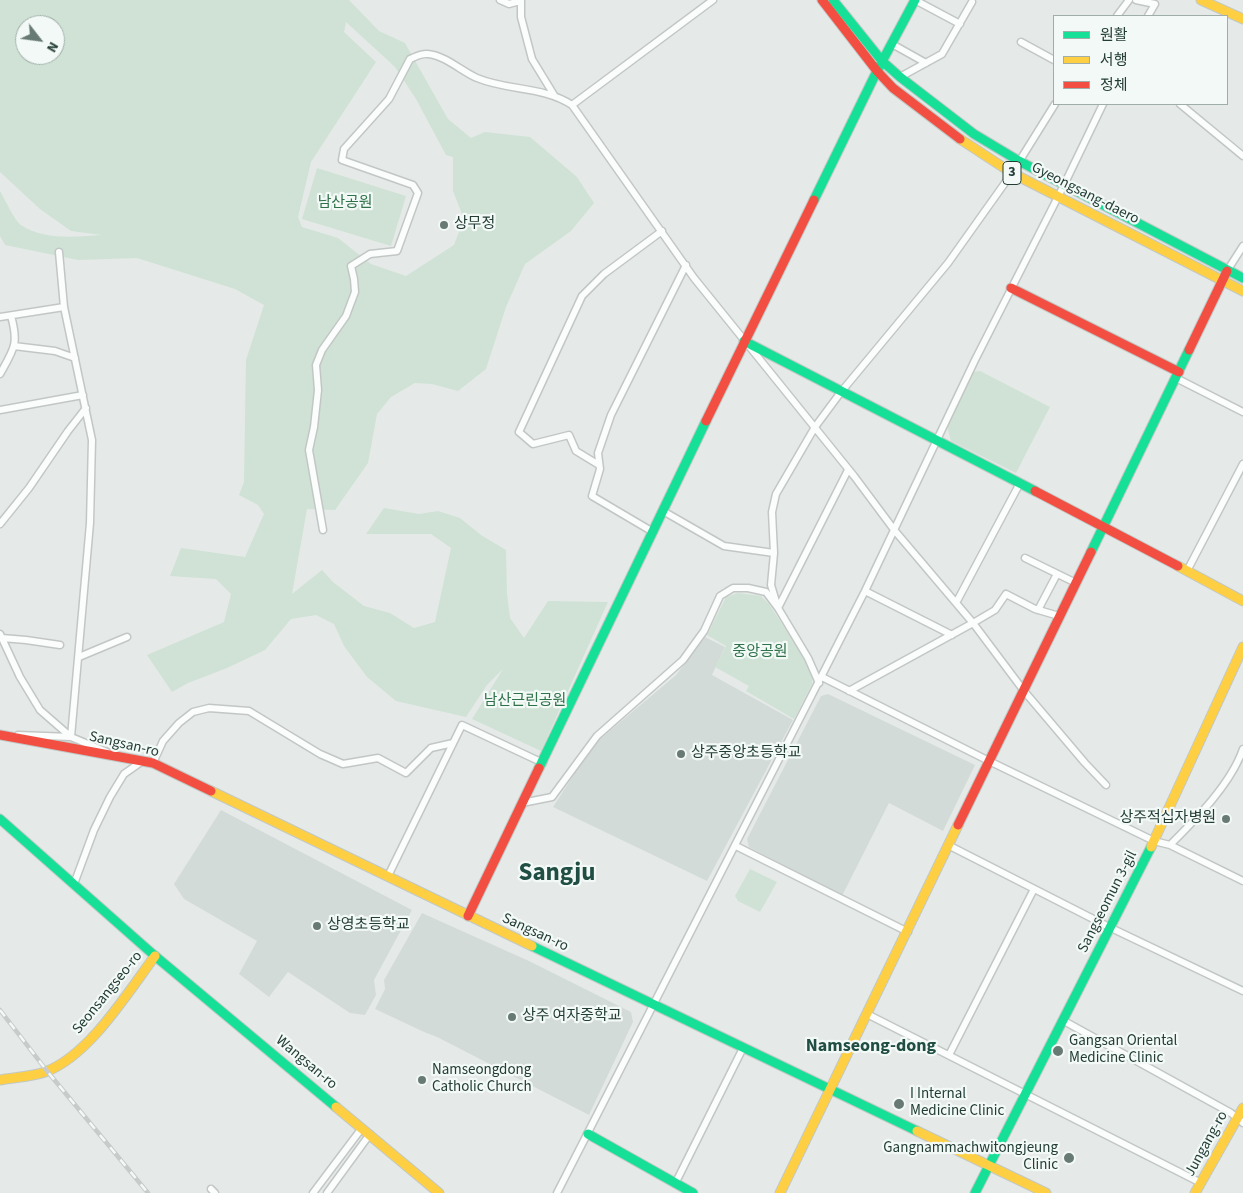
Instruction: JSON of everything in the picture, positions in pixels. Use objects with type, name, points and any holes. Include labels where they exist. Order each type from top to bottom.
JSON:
[{"type":"street","points":[[500,0],[509,4],[521,1],[523,26],[532,58],[554,95]]},
{"type":"street","points":[[572,105],[713,0]]},
{"type":"street","name":"Gyeongsang-daero","points":[[822,0],[877,71],[893,88],[968,145],[1012,172],[1243,291]]},
{"type":"street","name":"Gyeongsang-daero","points":[[834,0],[882,61],[974,134],[1019,161],[1243,278]]},
{"type":"street","points":[[468,916],[744,341],[882,61],[915,0],[960,24]]},
{"type":"street","points":[[1118,15],[1129,0]]},
{"type":"street","points":[[1136,0],[1155,2],[1148,15]]},
{"type":"street","points":[[1201,0],[1243,18]]},
{"type":"street","points":[[900,77],[942,54],[972,2]]},
{"type":"street","points":[[1021,42],[1053,59]]},
{"type":"street","points":[[892,44],[926,63]]},
{"type":"street","points":[[323,530],[309,450],[314,427],[318,390],[316,365],[322,350],[346,316],[355,292],[351,266],[370,254],[397,251],[418,193],[413,185],[342,160],[344,149],[389,99],[410,59],[422,54],[430,54],[475,77],[495,84],[554,95],[572,105],[686,265],[744,341],[895,531],[973,624],[1024,691],[1085,764],[1106,785]]},
{"type":"street","points":[[778,608],[771,585],[774,553],[772,512],[776,494],[814,427],[948,262],[1012,172],[1054,105]]},
{"type":"street","points":[[557,1193],[866,591],[1011,288],[1103,105]]},
{"type":"street","points":[[1181,105],[1243,156]]},
{"type":"street","points":[[599,465],[576,451],[569,435],[533,444],[519,432],[582,296],[604,274],[662,232]]},
{"type":"street","points":[[780,1193],[1222,280],[1243,246]]},
{"type":"street","points":[[59,252],[64,307],[92,440],[90,523],[71,737]]},
{"type":"street","points":[[653,532],[592,496],[600,469],[598,453],[611,414],[686,265]]},
{"type":"street","points":[[1011,288],[1177,375],[1243,412]]},
{"type":"street","points":[[0,317],[64,307]]},
{"type":"street","points":[[0,374],[14,346],[16,332],[11,316]]},
{"type":"street","points":[[744,341],[1103,526],[1243,601]]},
{"type":"street","points":[[14,346],[55,351],[75,358]]},
{"type":"street","points":[[0,410],[83,394]]},
{"type":"street","points":[[0,524],[29,488],[86,408]]},
{"type":"street","points":[[1187,571],[1243,464]]},
{"type":"street","points":[[778,608],[848,470]]},
{"type":"street","points":[[956,603],[1020,483]]},
{"type":"street","points":[[663,511],[724,546],[774,553]]},
{"type":"street","points":[[1025,558],[1076,583]]},
{"type":"street","points":[[1038,610],[1057,574]]},
{"type":"street","points":[[522,803],[552,797],[597,736],[683,660],[704,631],[720,596],[733,588],[748,588],[766,592],[778,608],[820,680],[849,691],[1154,841],[1170,845],[1243,881]]},
{"type":"street","points":[[866,591],[952,636]]},
{"type":"street","points":[[849,691],[973,624],[994,610],[1006,594],[1038,610],[1059,616]]},
{"type":"street","points":[[1,636],[60,645]]},
{"type":"street","points":[[1,636],[20,677],[40,710],[71,737],[115,755]]},
{"type":"street","points":[[79,657],[127,636]]},
{"type":"street","name":"Sangseomun 3-gil","points":[[975,1193],[1064,1021],[1108,927],[1154,841],[1243,648]]},
{"type":"street","points":[[153,764],[163,741],[179,723],[193,712],[208,708],[249,711],[320,754],[343,764],[378,758],[406,773],[431,748],[453,743]]},
{"type":"street","points":[[388,876],[462,725],[543,763]]},
{"type":"street","points":[[0,735],[71,737]]},
{"type":"street","name":"Sangsan-ro","points":[[0,735],[115,755],[153,764],[1046,1193]]},
{"type":"street","points":[[1170,845],[1222,786],[1235,768],[1243,749]]},
{"type":"street","points":[[74,884],[94,830],[110,797],[124,774],[141,762]]},
{"type":"street","name":"Wangsan-ro","points":[[0,819],[155,956],[440,1193]]},
{"type":"street","points":[[948,845],[1108,927],[1243,991]]},
{"type":"street","points":[[736,846],[908,932]]},
{"type":"street","points":[[949,1055],[1034,888]]},
{"type":"street","name":"Seonsangseo-ro","points":[[0,1080],[47,1071],[73,1055],[104,1024],[155,956]]},
{"type":"street","points":[[868,1014],[1201,1183]]},
{"type":"street","points":[[1064,1021],[1231,1113],[1240,1121]]},
{"type":"street","points":[[675,1184],[743,1048]]},
{"type":"street","name":"Jungang-ro","points":[[1196,1193],[1240,1121],[1243,1108]]},
{"type":"street","points":[[313,1193],[362,1128]]},
{"type":"street","points":[[327,1193],[370,1134]]},
{"type":"street","points":[[588,1134],[693,1193]]},
{"type":"shaded area","name":"상주중앙초등학교","points":[[705,637],[725,647],[712,675],[793,720],[707,881],[553,807],[593,745],[676,675]]},
{"type":"shaded area","points":[[828,694],[975,765],[943,831],[889,803],[842,896],[749,847],[747,839],[821,696]]},
{"type":"shaded area","name":"상영초등학교","points":[[221,810],[412,910],[374,980],[376,995],[365,1015],[350,1013],[288,972],[269,997],[239,974],[257,941],[184,899],[174,884]]},
{"type":"shaded area","name":"상주 여자중학교","points":[[422,913],[529,961],[631,1012],[633,1022],[589,1115],[437,1037],[375,1009],[385,989],[384,980]]},
{"type":"green space","name":"남산근린공원","points":[[0,0],[349,0],[379,31],[405,43],[448,119],[471,138],[485,132],[530,137],[577,177],[594,203],[571,231],[525,264],[506,307],[486,369],[458,391],[432,384],[415,383],[391,397],[377,414],[368,463],[335,510],[307,509],[292,594],[322,570],[333,582],[364,606],[390,613],[414,628],[435,622],[451,548],[431,534],[366,534],[384,508],[419,514],[438,511],[460,518],[481,535],[506,550],[507,593],[510,618],[524,638],[548,601],[608,602],[541,751],[472,719],[503,669],[487,685],[466,717],[396,701],[367,677],[344,646],[334,624],[316,615],[291,619],[265,650],[227,668],[188,683],[172,692],[147,655],[224,622],[231,594],[216,579],[170,576],[181,548],[245,557],[264,514],[258,505],[239,495],[244,482],[246,360],[264,305],[235,289],[137,258],[78,260],[5,245],[0,236],[0,191],[18,222],[29,230],[60,236],[102,235],[71,231],[40,209],[0,172]],"holes":[[[346,22],[395,67],[416,99],[446,155],[453,157],[453,191],[464,219],[454,245],[406,276],[371,264],[338,238],[302,227],[298,217],[311,162],[376,62],[344,32]]]},
{"type":"green space","name":"남산공원","points":[[317,168],[406,196],[391,246],[302,219]]},
{"type":"green space","points":[[980,371],[1050,407],[1016,473],[951,441],[947,426],[973,372]]},
{"type":"green space","name":"중앙공원","points":[[738,593],[761,596],[769,604],[808,664],[813,678],[812,684],[794,719],[746,691],[749,686],[715,667],[726,646],[707,635],[726,597]]},
{"type":"green space","points":[[750,869],[777,882],[760,912],[738,901],[735,896]]},
{"type":"railway","points":[[0,1010],[47,1071],[148,1193]]},
{"type":"traffic: fast","points":[[833,0],[882,61],[974,134],[1019,161],[1243,278]]},
{"type":"traffic: fast","points":[[814,200],[877,71],[915,0]]},
{"type":"traffic: fast","points":[[744,341],[1035,491]]},
{"type":"traffic: fast","points":[[1091,552],[1189,350]]},
{"type":"traffic: fast","points":[[539,768],[706,421]]},
{"type":"traffic: fast","points":[[0,819],[155,956],[336,1107]]},
{"type":"traffic: fast","points":[[975,1193],[1151,847]]},
{"type":"traffic: fast","points":[[532,946],[917,1131]]},
{"type":"traffic: fast","points":[[588,1134],[693,1193]]},
{"type":"traffic: slow","points":[[1201,0],[1243,19]]},
{"type":"traffic: slow","points":[[960,139],[1012,173],[1243,291]]},
{"type":"traffic: slow","points":[[1178,566],[1243,601]]},
{"type":"traffic: slow","points":[[1151,847],[1243,647]]},
{"type":"traffic: slow","points":[[211,791],[532,946]]},
{"type":"traffic: slow","points":[[780,1193],[958,825]]},
{"type":"traffic: slow","points":[[0,1080],[45,1072],[61,1064],[77,1052],[92,1038],[120,1004],[155,956]]},
{"type":"traffic: slow","points":[[336,1107],[439,1193]]},
{"type":"traffic: slow","points":[[1195,1193],[1243,1108]]},
{"type":"traffic: slow","points":[[917,1131],[1046,1193]]},
{"type":"traffic: jam","points":[[822,0],[877,71],[893,88],[960,139]]},
{"type":"traffic: jam","points":[[706,421],[814,200]]},
{"type":"traffic: jam","points":[[1189,350],[1227,271]]},
{"type":"traffic: jam","points":[[1011,288],[1179,372]]},
{"type":"traffic: jam","points":[[1035,491],[1178,566]]},
{"type":"traffic: jam","points":[[958,825],[1091,552]]},
{"type":"traffic: jam","points":[[0,735],[153,763],[211,791]]},
{"type":"traffic: jam","points":[[468,916],[539,768]]},
{"type":"place","name":"상무정","points":[[444,225]]},
{"type":"place","name":"상주중앙초등학교","points":[[681,754]]},
{"type":"place","name":"상주적십자병원","points":[[1226,819]]},
{"type":"place","name":"상영초등학교","points":[[317,926]]},
{"type":"place","name":"상주 여자중학교","points":[[512,1017]]},
{"type":"place","name":"Gangsan Oriental Medicine Clinic","points":[[1058,1051]]},
{"type":"place","name":"Namseongdong Catholic Church","points":[[422,1080]]},
{"type":"place","name":"I Internal Medicine Clinic","points":[[899,1104]]},
{"type":"place","name":"Gangnammachwitongjeung Clinic","points":[[1069,1158]]},
{"type":"district","name":"Sangju","points":[[557,875]]},
{"type":"district","name":"Namseong-dong","points":[[871,1047]]}]
